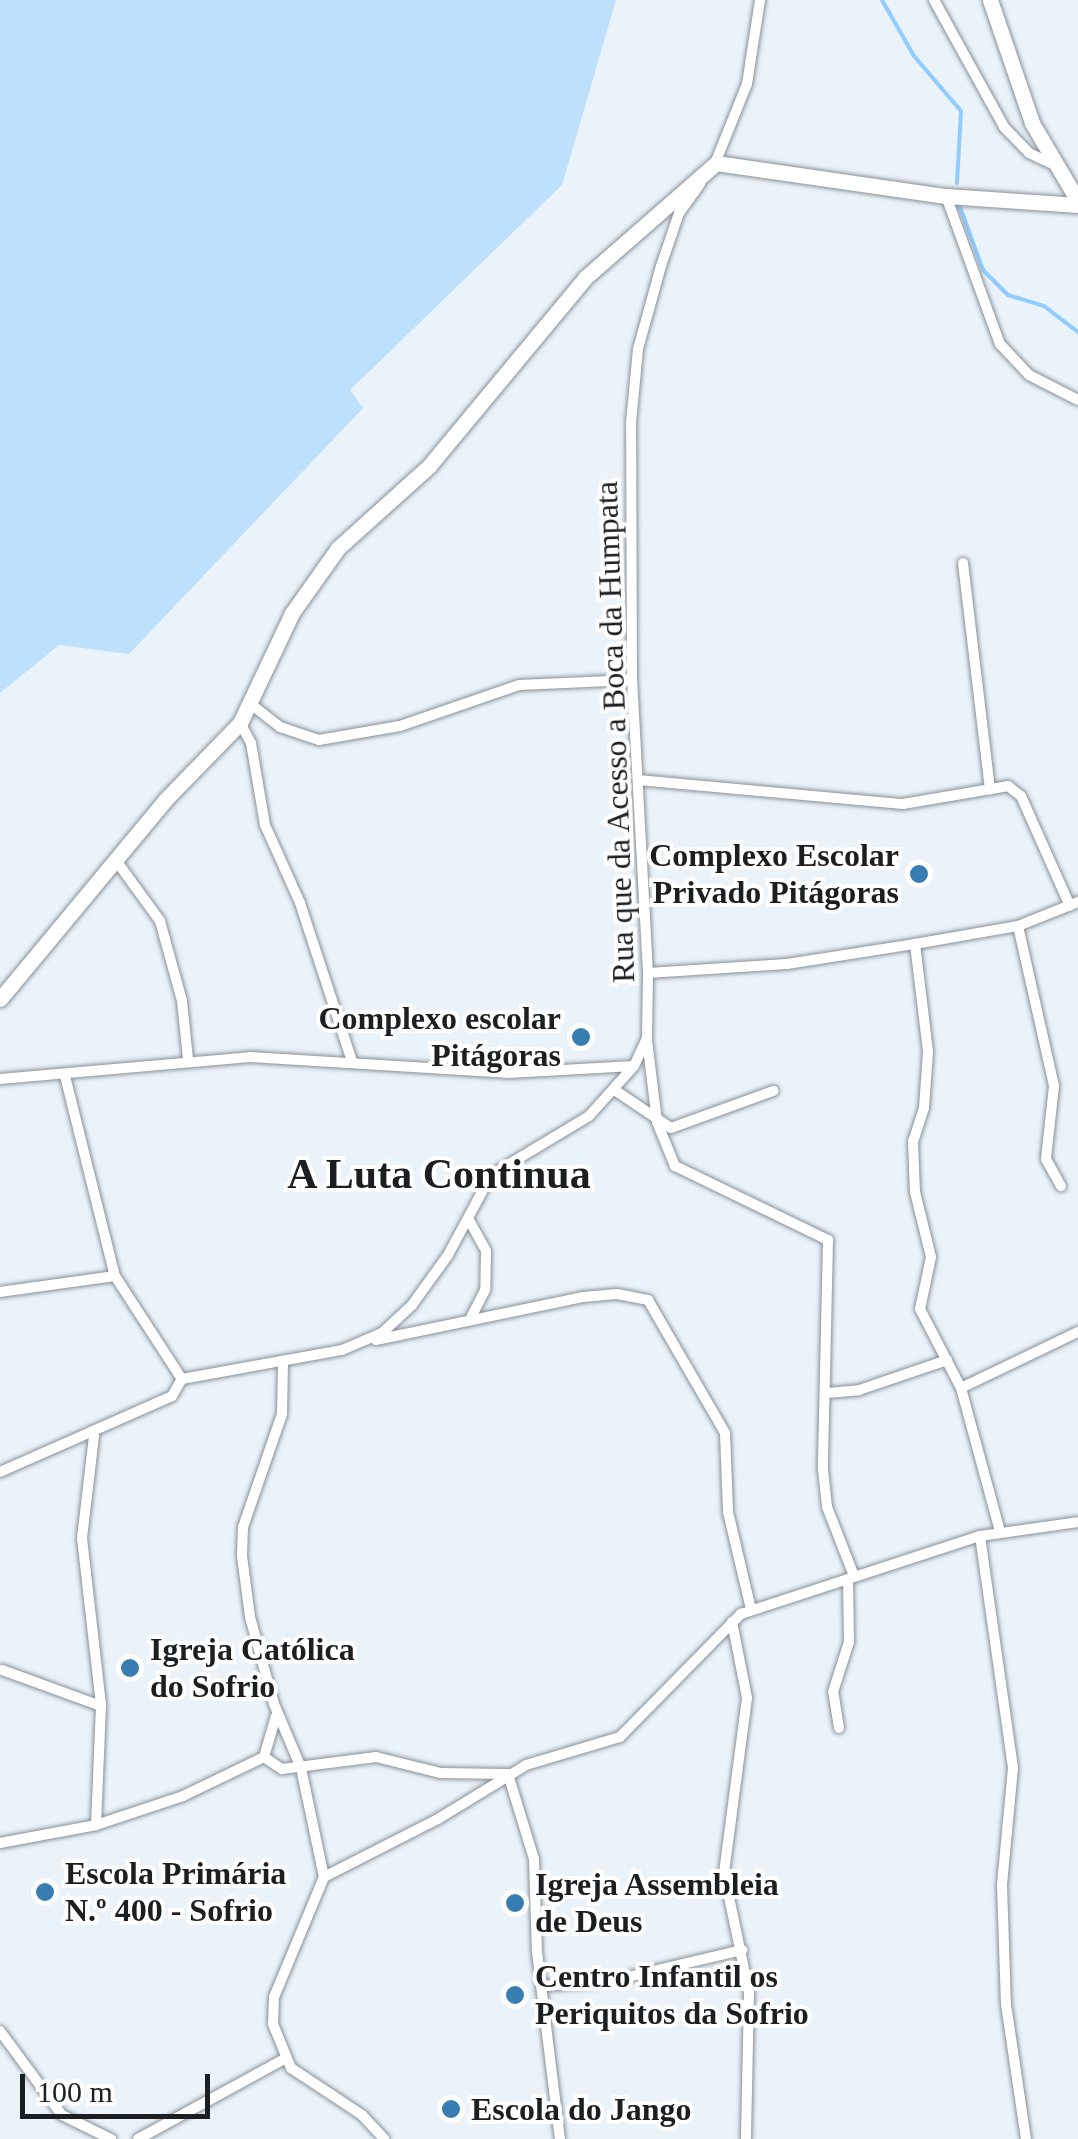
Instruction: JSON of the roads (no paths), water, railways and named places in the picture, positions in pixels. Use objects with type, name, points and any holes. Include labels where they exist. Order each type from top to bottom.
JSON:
[{"type":"street","name":"Rua que da Acesso a Boca da Humpata","points":[[362,1343],[412,1305],[469,1220],[491,1175],[589,1116],[616,1091],[634,1066],[646,1038],[648,974],[632,680],[632,423],[638,350],[679,213],[716,163],[747,84],[760,0]]},
{"type":"street","points":[[934,0],[1004,127],[1029,153],[1053,164]]},
{"type":"street","points":[[990,0],[1022,97],[1053,164],[1078,203]]},
{"type":"street","points":[[0,999],[115,859],[240,722],[252,705],[311,580],[429,466],[553,311],[716,163],[946,196],[1078,203]]},
{"type":"street","points":[[946,196],[1000,344],[1029,376],[1078,400]]},
{"type":"street","points":[[963,563],[990,789]]},
{"type":"street","points":[[252,705],[280,727],[319,740],[400,726],[519,685],[632,680]]},
{"type":"street","points":[[240,722],[251,743],[265,825],[300,904],[351,1058]]},
{"type":"street","points":[[638,780],[903,804],[1008,786],[1021,796],[1074,904],[1018,926],[915,944],[787,964],[648,974]]},
{"type":"street","points":[[115,859],[160,921],[182,1001],[188,1059]]},
{"type":"street","points":[[1018,926],[1054,1086],[1046,1159],[1061,1186]]},
{"type":"street","points":[[915,944],[928,1052],[913,1141],[915,1192],[931,1256],[920,1309],[961,1388],[1000,1532]]},
{"type":"street","points":[[646,1038],[657,1122],[675,1166],[828,1240],[826,1507],[851,1577],[849,1642],[833,1692],[839,1728]]},
{"type":"street","points":[[0,1078],[65,1076],[188,1059],[351,1058],[508,1073],[634,1066]]},
{"type":"street","points":[[65,1076],[115,1276],[182,1379]]},
{"type":"street","points":[[616,1091],[657,1122],[687,1124],[772,1091]]},
{"type":"street","points":[[469,1220],[486,1250],[485,1290],[471,1317]]},
{"type":"street","points":[[0,1292],[115,1276]]},
{"type":"street","points":[[182,1379],[283,1363],[471,1317],[618,1294],[648,1300],[725,1433],[728,1512],[751,1609]]},
{"type":"street","points":[[961,1388],[1078,1332]]},
{"type":"street","points":[[827,1393],[859,1390],[947,1360]]},
{"type":"street","points":[[0,1843],[96,1825],[182,1796],[264,1757],[276,1732],[274,1704],[242,1556],[244,1527],[282,1414],[283,1363]]},
{"type":"street","points":[[0,1472],[94,1436],[172,1396],[182,1379]]},
{"type":"street","points":[[94,1436],[83,1570],[101,1706],[96,1825]]},
{"type":"street","points":[[324,1877],[438,1819],[508,1774],[620,1737],[732,1622],[751,1609],[980,1536],[1078,1522]]},
{"type":"street","points":[[980,1536],[1012,1768],[1002,1885],[1004,1964],[1026,2139]]},
{"type":"street","points":[[732,1622],[747,1698],[724,1873],[742,1950],[752,2062],[746,2139]]},
{"type":"street","points":[[2,1670],[101,1706]]},
{"type":"street","points":[[274,1704],[301,1768],[324,1877],[274,1997],[273,2024],[284,2059],[384,2139]]},
{"type":"street","points":[[264,1757],[282,1769],[376,1758],[440,1773],[508,1774]]},
{"type":"street","points":[[508,1774],[534,1860],[541,1986],[560,2139]]},
{"type":"street","points":[[541,1986],[611,1981],[742,1950]]},
{"type":"street","points":[[0,2031],[62,2115],[111,2139]]},
{"type":"street","points":[[138,2139],[284,2059]]},
{"type":"waterway","points":[[882,0],[914,56],[961,111],[957,183]]},
{"type":"waterway","points":[[960,207],[983,270],[1008,295],[1044,306],[1078,332]]},
{"type":"place","name":"Complexo Escolar Privado Pitágoras","points":[[919,874]]},
{"type":"place","name":"Complexo escolar Pitágoras","points":[[581,1037]]},
{"type":"place","name":"Igreja Católica do Sofrio","points":[[130,1668]]},
{"type":"place","name":"Escola Primária N.º 400 - Sofrio","points":[[45,1892]]},
{"type":"place","name":"Igreja Assembleia de Deus","points":[[515,1903]]},
{"type":"place","name":"Centro Infantil os Periquitos da Sofrio","points":[[515,1995]]},
{"type":"place","name":"Escola do Jango","points":[[451,2109]]},
{"type":"district","name":"A Luta Continua","points":[[439,1174]]}]
